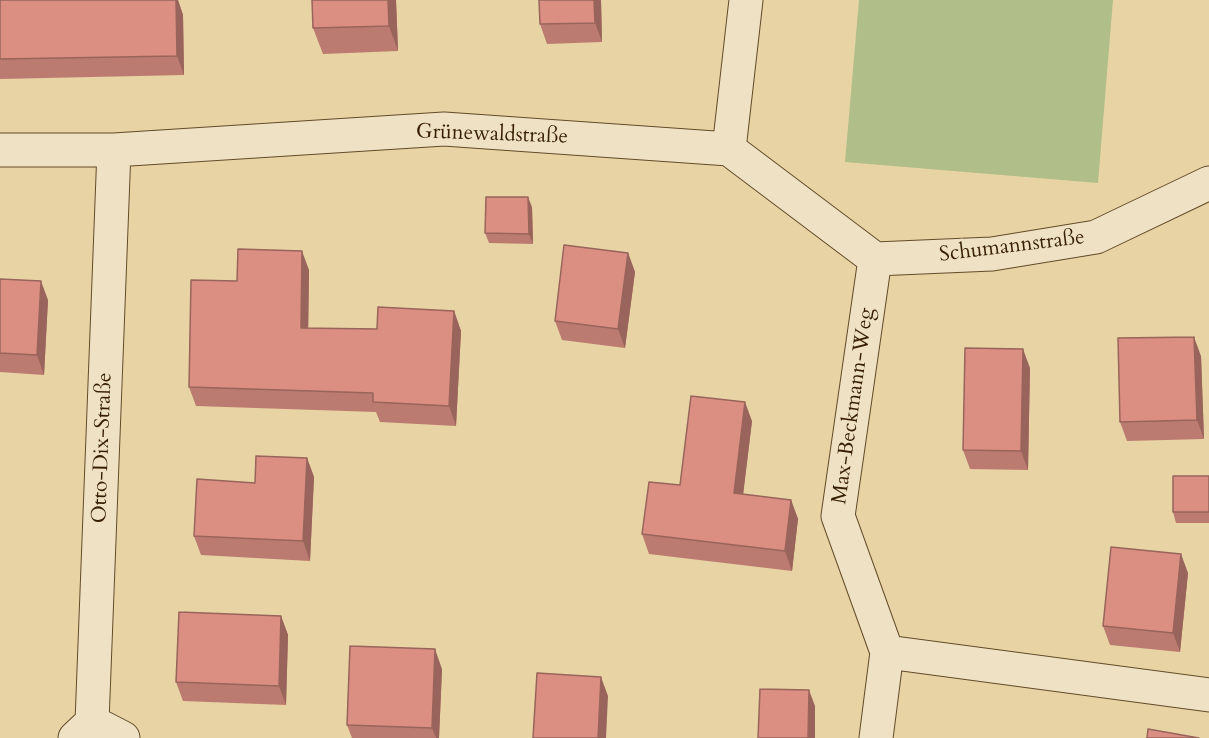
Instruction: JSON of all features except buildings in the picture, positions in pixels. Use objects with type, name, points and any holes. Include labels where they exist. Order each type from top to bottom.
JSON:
[{"type":"street","points":[[746,0],[729,149],[875,259]]},
{"type":"street","name":"Grünewaldstraße","points":[[0,150],[114,150],[444,129],[729,149]]},
{"type":"street","name":"Otto-Dix-Straße","points":[[84,730],[114,150]]},
{"type":"street","name":"Schumannstraße","points":[[875,259],[992,254],[1095,237],[1209,183]]},
{"type":"street","name":"Max-Beckmann-Weg","points":[[875,259],[838,516],[887,652],[876,738]]},
{"type":"street","points":[[887,652],[1209,695]]},
{"type":"street","points":[[84,730],[123,738]]},
{"type":"green space","points":[[859,0],[1113,0],[1098,183],[845,162]]}]
